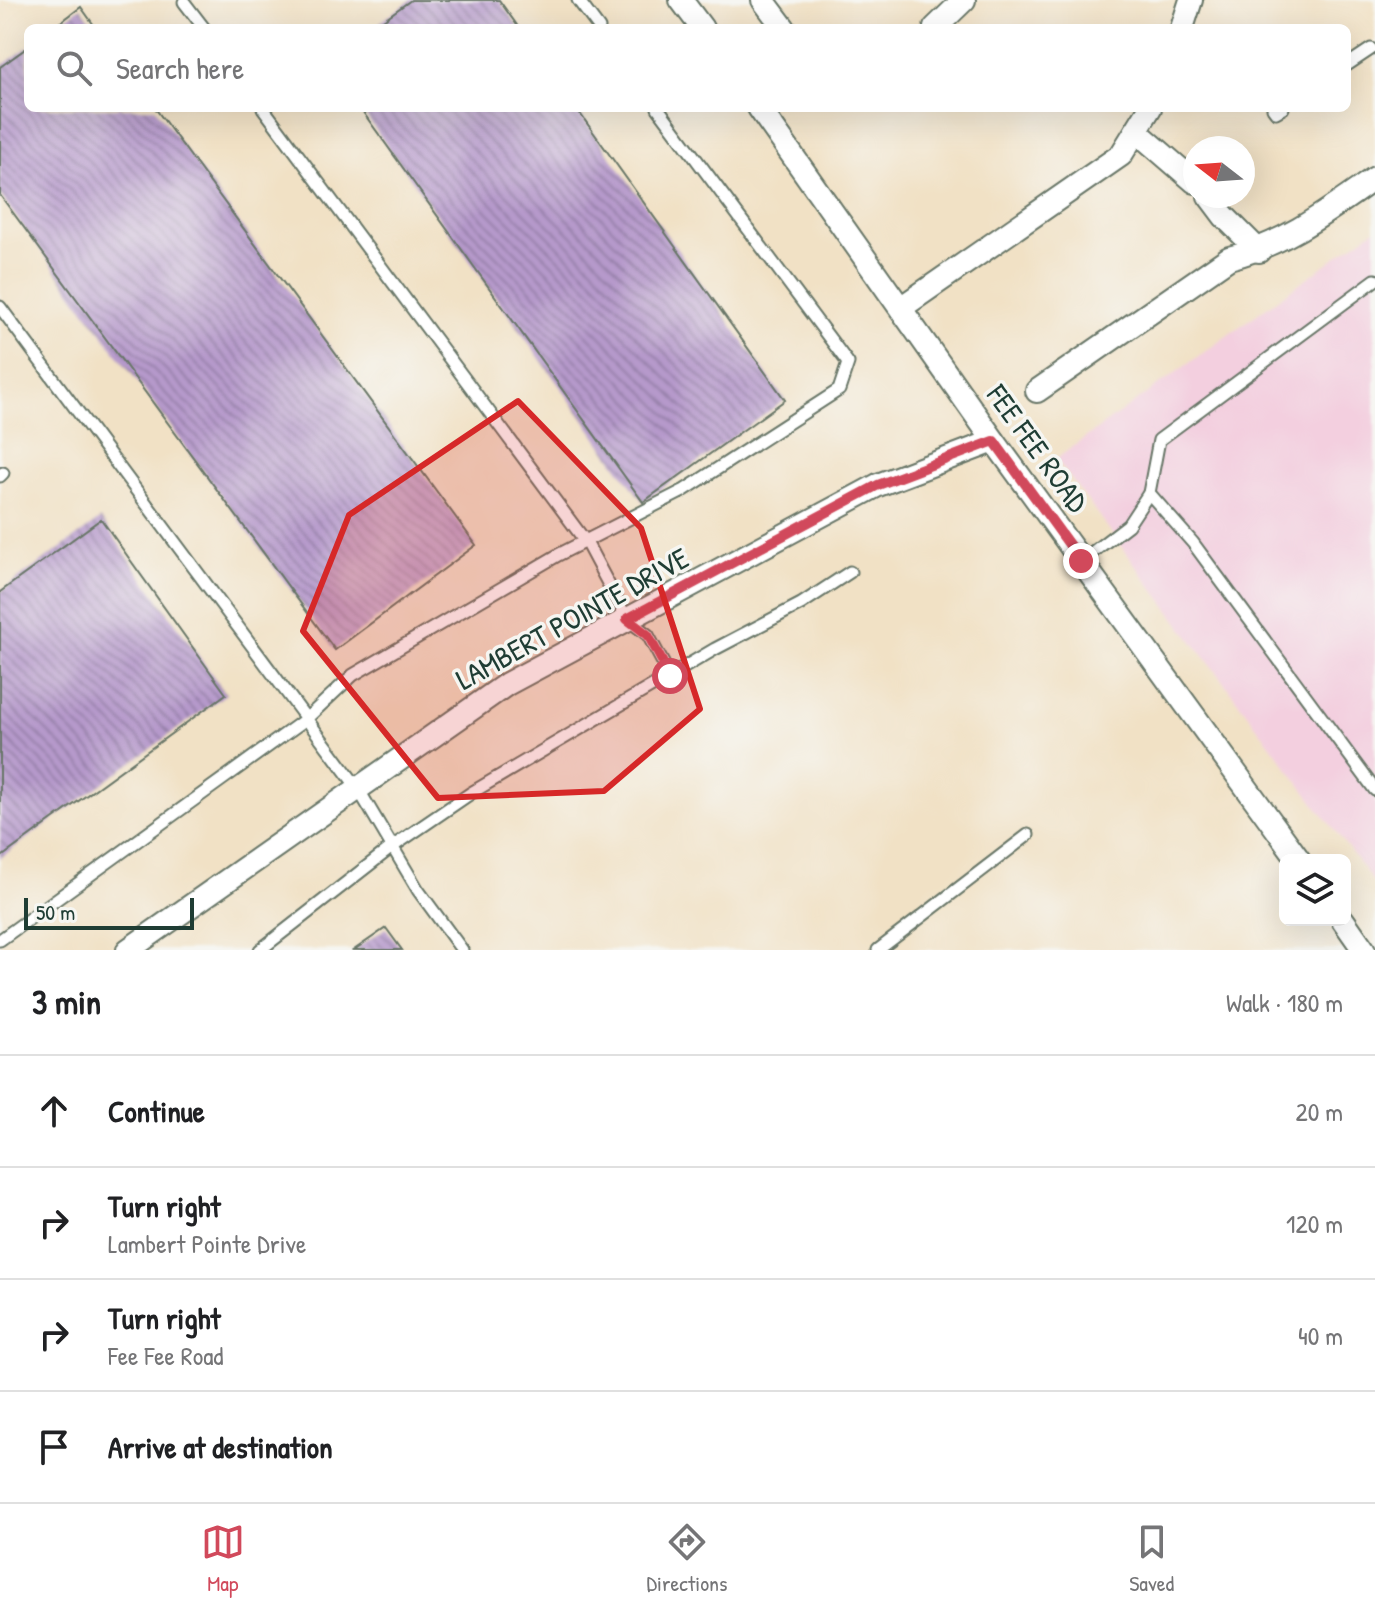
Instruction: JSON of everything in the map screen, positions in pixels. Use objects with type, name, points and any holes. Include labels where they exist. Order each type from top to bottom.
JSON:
[{"type":"street","points":[[681,0],[699,24]]},
{"type":"street","points":[[763,0],[781,24]]},
{"type":"street","points":[[939,24],[964,0]]},
{"type":"street","points":[[1183,24],[1191,0]]},
{"type":"street","name":"FEE FEE ROAD","points":[[762,112],[994,441],[1295,854]]},
{"type":"street","points":[[902,307],[1121,155],[1148,112]]},
{"type":"street","points":[[1136,131],[1183,172]]},
{"type":"street","points":[[1037,391],[1229,258],[1259,251],[1315,221],[1375,178]]},
{"type":"street","points":[[1218,208],[1259,251]]},
{"type":"street","name":"LAMBERT POINTE DRIVE","points":[[128,950],[507,684],[878,485],[994,441]]},
{"type":"street","points":[[1347,926],[1364,950]]},
{"type":"lane","points":[[578,0],[596,24]]},
{"type":"lane","points":[[184,2],[201,24]]},
{"type":"lane","points":[[1351,62],[1371,49]]},
{"type":"lane","points":[[266,112],[586,542],[627,619],[648,635],[670,676]]},
{"type":"lane","points":[[0,940],[306,719],[353,675],[558,555],[683,491],[839,390],[848,363],[661,112]]},
{"type":"lane","points":[[1081,561],[1128,525],[1149,493],[1159,440],[1375,280]]},
{"type":"lane","points":[[0,307],[357,787],[418,890],[462,950]]},
{"type":"lane","points":[[1149,493],[1193,543],[1375,790]]},
{"type":"lane","points":[[260,950],[392,847],[471,793],[715,649],[801,604],[850,572]]},
{"type":"lane","points":[[878,950],[1028,835]]},
{"type":"highlighted area","points":[[518,401],[641,528],[700,709],[604,791],[438,798],[303,631],[349,515]]},
{"type":"shaded area","points":[[1375,229],[1375,884],[1056,459]]},
{"type":"building","points":[[411,0],[499,0],[516,24],[378,24]]},
{"type":"building","points":[[81,7],[93,24],[58,24]]},
{"type":"building","points":[[24,50],[24,112],[158,112],[476,545],[335,650],[0,195],[0,67]]},
{"type":"building","points":[[363,112],[579,112],[785,400],[643,502]]},
{"type":"building","points":[[101,519],[226,694],[0,858],[0,592]]},
{"type":"building","points":[[386,928],[402,950],[354,950]]},
{"type":"route","points":[[670,676],[648,635],[627,619],[878,485],[994,441],[1081,561]]}]
